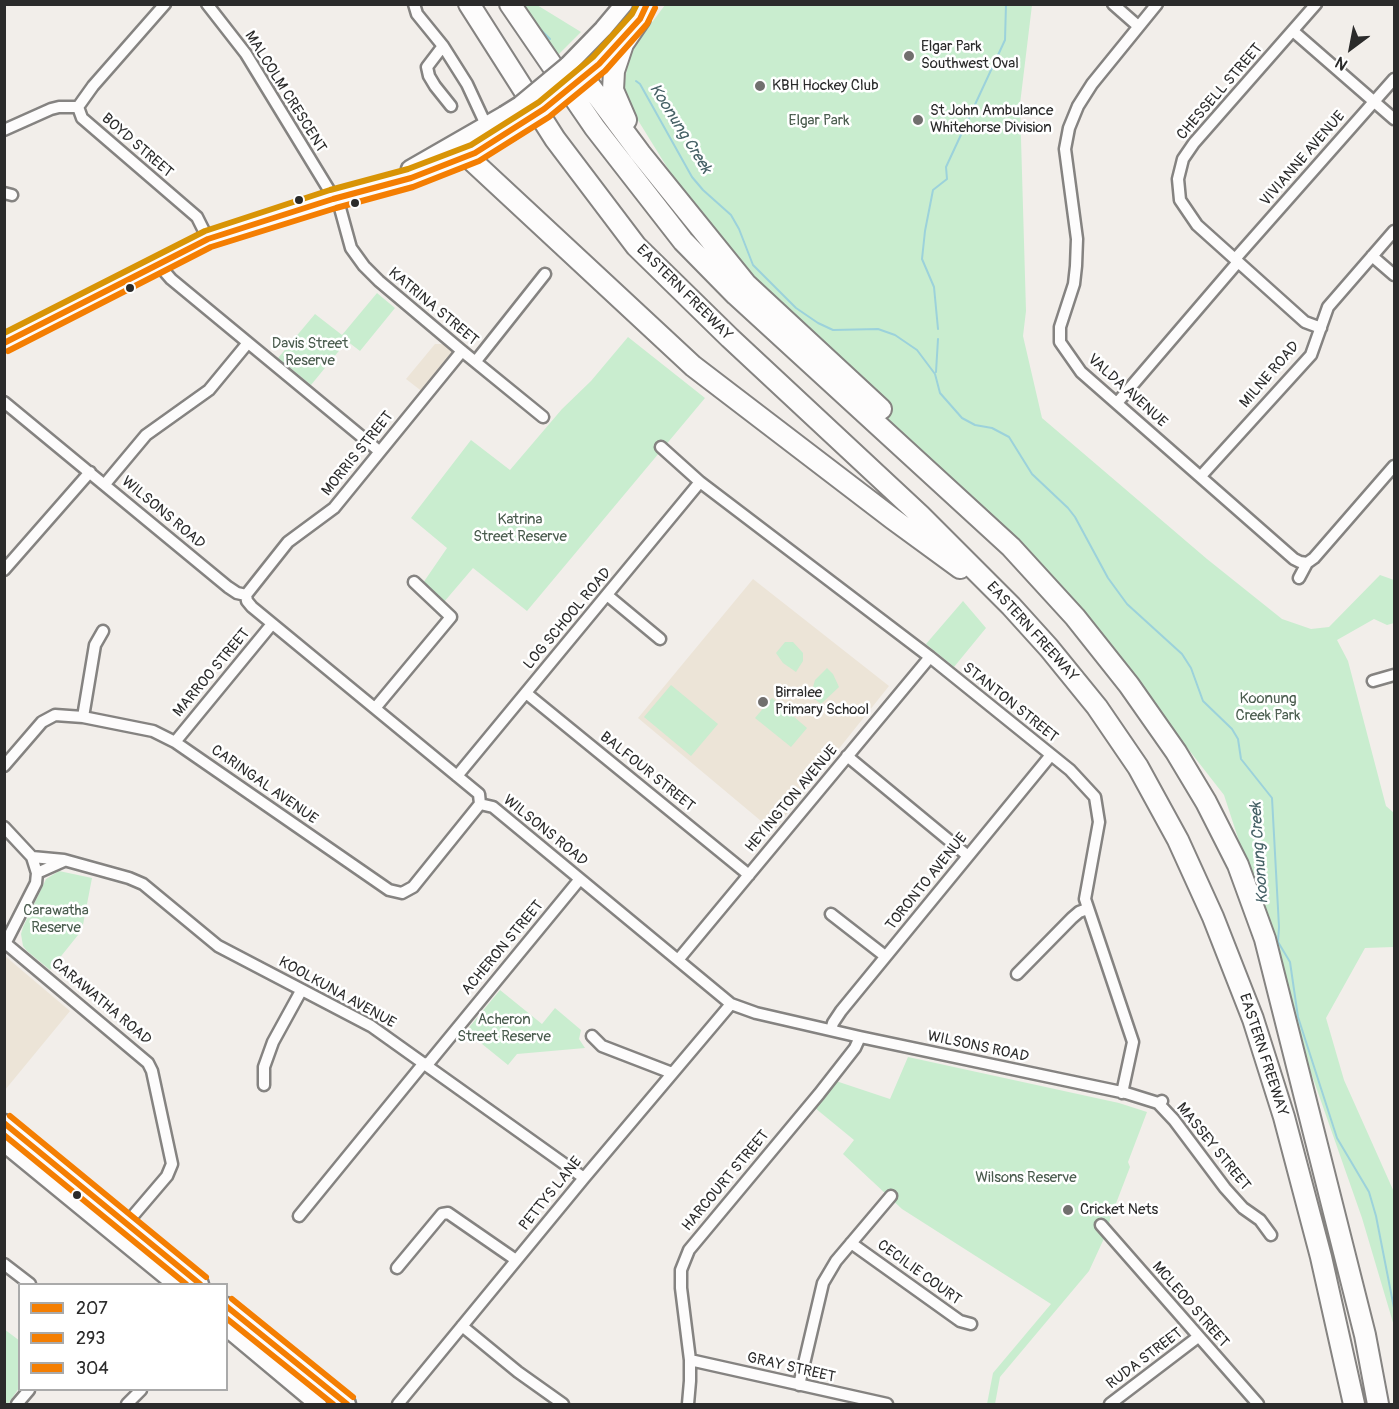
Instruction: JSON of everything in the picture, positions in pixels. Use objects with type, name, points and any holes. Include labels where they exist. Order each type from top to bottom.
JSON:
[{"type":"highway","name":"EASTERN FREEWAY","points":[[469,4],[555,139],[636,246],[729,338],[920,515],[1011,606],[1097,707],[1138,767],[1178,840],[1213,917],[1253,1019],[1284,1117],[1321,1257],[1354,1404]]},
{"type":"highway","name":"EASTERN FREEWAY","points":[[510,4],[595,128],[683,241],[736,295],[1001,537],[1075,617],[1130,685],[1176,752],[1206,802],[1238,866],[1265,939],[1365,1335],[1378,1404]]},
{"type":"highway","points":[[644,11],[619,53],[614,71],[613,90],[620,108],[654,169]]},
{"type":"highway","points":[[574,76],[587,82],[746,284],[840,369],[963,488],[1038,566],[1083,620],[1130,685]]},
{"type":"highway","points":[[475,153],[536,219],[693,366],[1011,606]]},
{"type":"highway","points":[[1365,1335],[1386,1404]]},
{"type":"highway","points":[[1338,1404],[1342,1377],[1341,1344]]},
{"type":"main road","points":[[4,343],[208,238],[333,199],[411,178],[475,153],[544,109],[574,76],[603,29],[624,4]]},
{"type":"main road","points":[[372,188],[487,127],[548,83],[574,76],[616,47],[644,11]]},
{"type":"main road","points":[[475,153],[487,127]]},
{"type":"main road","points":[[4,1123],[121,1230],[175,1283]]},
{"type":"main road","points":[[4,1143],[121,1230],[199,1283]]},
{"type":"main road","points":[[228,1308],[346,1404]]},
{"type":"main road","points":[[228,1329],[318,1404]]},
{"type":"street","points":[[4,130],[59,106],[78,107],[93,86],[165,4]]},
{"type":"street","name":"MALCOLM CRESCENT","points":[[207,4],[246,54],[333,199]]},
{"type":"street","points":[[414,4],[417,14],[443,46],[467,84],[487,127]]},
{"type":"street","points":[[1113,4],[1138,26]]},
{"type":"street","name":"VALDA AVENUE","points":[[1157,4],[1092,84],[1078,106],[1069,128],[1065,149],[1077,239],[1076,266],[1074,284],[1060,327],[1060,342],[1080,372],[1294,559],[1307,563]]},
{"type":"street","name":"CHESSELL STREET","points":[[1316,4],[1194,143],[1183,159],[1178,179],[1180,200],[1197,225],[1305,322],[1321,328]]},
{"type":"street","points":[[1293,31],[1395,119]]},
{"type":"street","points":[[443,46],[427,67],[429,76],[451,106]]},
{"type":"street","name":"VIVIANNE AVENUE","points":[[1117,403],[1237,260],[1395,79]]},
{"type":"street","name":"BOYD STREET","points":[[78,107],[82,118],[197,217],[208,238]]},
{"type":"street","name":"KATRINA STREET","points":[[333,199],[340,208],[351,248],[364,266],[543,417]]},
{"type":"street","name":"MILNE ROAD","points":[[1201,476],[1311,354],[1328,307],[1395,231]]},
{"type":"street","points":[[1372,256],[1395,275]]},
{"type":"street","points":[[158,264],[171,279],[247,344],[379,451]]},
{"type":"street","points":[[476,361],[545,274]]},
{"type":"street","points":[[105,484],[146,435],[209,390],[247,344]]},
{"type":"street","name":"MORRIS STREET","points":[[246,594],[288,542],[334,508],[462,351]]},
{"type":"street","name":"WILSONS ROAD","points":[[4,402],[228,587],[237,593],[246,594],[247,601],[252,607],[479,794],[480,804],[493,807],[731,1004],[756,1013],[860,1037],[1160,1102]]},
{"type":"street","name":"STANTON STREET","points":[[661,447],[700,482],[930,657],[1070,770],[1095,797],[1099,822],[1085,899],[1133,1042],[1122,1093]]},
{"type":"street","points":[[1299,578],[1307,563],[1314,558],[1395,466]]},
{"type":"street","points":[[4,570],[9,556],[90,472]]},
{"type":"street","name":"LOG SCHOOL ROAD","points":[[457,776],[700,482]]},
{"type":"street","points":[[376,707],[451,617],[414,582]]},
{"type":"street","points":[[607,595],[660,639]]},
{"type":"street","name":"MARROO STREET","points":[[175,742],[272,624]]},
{"type":"street","points":[[82,717],[95,645],[104,631]]},
{"type":"street","name":"HEYINGTON AVENUE","points":[[678,960],[930,657]]},
{"type":"street","points":[[1373,681],[1395,675]]},
{"type":"street","name":"BALFOUR STREET","points":[[526,693],[748,875]]},
{"type":"street","name":"CARINGAL AVENUE","points":[[4,766],[42,722],[55,715],[82,717],[153,731],[175,742],[389,890],[402,893],[413,887],[480,804]]},
{"type":"street","name":"TORONTO AVENUE","points":[[831,1030],[836,1018],[1051,755]]},
{"type":"street","points":[[848,756],[968,856]]},
{"type":"street","points":[[4,827],[32,857],[37,873],[36,883],[5,942]]},
{"type":"street","name":"KOOLKUNA AVENUE","points":[[32,857],[64,860],[143,884],[218,946],[371,1026],[584,1178]]},
{"type":"street","points":[[37,873],[64,860]]},
{"type":"street","name":"ACHERON STREET","points":[[299,1216],[580,879]]},
{"type":"street","points":[[1017,974],[1072,918],[1087,909]]},
{"type":"street","points":[[831,914],[885,957]]},
{"type":"street","name":"CARAWATHA ROAD","points":[[5,942],[148,1063],[172,1164],[167,1176],[121,1230]]},
{"type":"street","points":[[264,1085],[264,1067],[273,1042],[301,991]]},
{"type":"street","name":"PETTYS LANE","points":[[398,1404],[672,1072],[731,1004]]},
{"type":"street","points":[[591,1036],[602,1046],[672,1072]]},
{"type":"street","name":"HARCOURT STREET","points":[[688,1404],[690,1360],[681,1270],[689,1250],[826,1085],[855,1048],[860,1037]]},
{"type":"street","name":"MASSEY STREET","points":[[1160,1102],[1225,1188],[1243,1208],[1260,1220],[1271,1235]]},
{"type":"street","points":[[799,1384],[823,1283],[836,1261],[891,1196]]},
{"type":"street","points":[[397,1268],[442,1214],[448,1212],[516,1260]]},
{"type":"street","name":"MCLEOD STREET","points":[[1101,1225],[1258,1404]]},
{"type":"street","name":"CECILIE COURT","points":[[851,1243],[960,1321],[971,1324]]},
{"type":"street","points":[[4,1264],[29,1283]]},
{"type":"street","points":[[462,1326],[518,1372],[563,1404]]},
{"type":"street","name":"RUDA STREET","points":[[1110,1404],[1198,1337]]},
{"type":"street","name":"GRAY STREET","points":[[690,1360],[886,1404]]},
{"type":"street","points":[[17,1404],[27,1391]]},
{"type":"street","points":[[127,1404],[139,1391]]},
{"type":"shaded area","points":[[435,344],[445,344],[456,353],[424,393],[406,379]]},
{"type":"shaded area","name":"Birralee Primary School","points":[[753,579],[889,686],[773,831],[638,718]]},
{"type":"shaded area","points":[[5,956],[70,1011],[5,1090]]},
{"type":"green space","points":[[510,5],[537,5],[581,32],[550,63]]},
{"type":"green space","name":"Koonung Creek Park","points":[[665,5],[1032,5],[1020,104],[1026,311],[1023,336],[1042,418],[1207,559],[1282,619],[1311,629],[1329,627],[1380,575],[1394,580],[1394,623],[1387,625],[1374,619],[1337,640],[1348,661],[1386,806],[1394,813],[1394,947],[1365,948],[1326,1018],[1344,1080],[1394,1192],[1394,1326],[1362,1218],[1295,1027],[1255,890],[1224,795],[1171,727],[916,448],[704,227],[623,96],[629,53]]},
{"type":"green space","name":"Davis Street Reserve","points":[[377,293],[395,308],[360,351],[347,341],[311,385],[278,358],[315,314],[342,335]]},
{"type":"green space","name":"Katrina Street Reserve","points":[[628,337],[705,398],[527,611],[473,568],[444,602],[423,583],[447,548],[411,518],[471,440],[510,470]]},
{"type":"green space","points":[[963,601],[986,628],[954,667],[926,644]]},
{"type":"green space","points":[[785,642],[793,642],[803,653],[803,661],[796,672],[783,663],[776,653]]},
{"type":"green space","points":[[827,668],[833,674],[839,687],[821,704],[808,694],[815,680]]},
{"type":"green space","points":[[671,685],[718,724],[691,756],[644,717]]},
{"type":"green space","points":[[772,698],[807,728],[791,747],[755,718]]},
{"type":"green space","name":"Carawatha Reserve","points":[[59,871],[92,878],[82,930],[50,970],[27,951],[23,946],[21,934],[46,879]]},
{"type":"green space","name":"Acheron Street Reserve","points":[[500,990],[542,1024],[555,1008],[581,1030],[579,1039],[585,1048],[517,1054],[508,1065],[466,1031]]},
{"type":"green space","name":"Wilsons Reserve","points":[[908,1057],[1119,1103],[1147,1112],[1128,1162],[1130,1167],[1107,1232],[1089,1271],[1000,1377],[995,1404],[987,1404],[993,1373],[1051,1304],[902,1209],[843,1154],[854,1140],[815,1108],[836,1081],[890,1099]]},
{"type":"green space","points":[[4,1329],[18,1340],[18,1389],[8,1404],[4,1404]]},
{"type":"waterway","points":[[938,329],[934,287],[922,259],[933,190],[947,179],[946,167],[1005,40],[1006,4]]},
{"type":"waterway","name":"Koonung Creek","points":[[536,25],[550,39]]},
{"type":"waterway","name":"Koonung Creek","points":[[636,81],[640,84],[692,177],[731,215],[753,265],[796,308],[818,323],[833,330],[878,329],[895,335],[917,350],[935,374],[940,393],[962,418],[975,425],[992,428],[1009,437],[1032,474],[1075,517],[1108,578],[1127,604],[1182,654],[1191,668],[1203,701],[1232,729],[1238,739],[1241,759],[1272,798],[1278,942],[1290,962],[1298,1017],[1337,1138],[1369,1192],[1394,1308]]},
{"type":"waterway","points":[[936,372],[938,339]]},
{"type":"transit line","points":[[4,333],[205,231],[330,190],[408,169],[471,145],[539,102],[593,57],[632,14],[637,4]]},
{"type":"transit line","name":"293","points":[[4,343],[208,239],[333,199],[411,178],[475,153],[544,109],[599,64],[640,19],[647,4]]},
{"type":"transit line","name":"304","points":[[8,351],[211,247],[413,187],[479,161],[549,117],[605,71],[647,24],[655,8]]},
{"type":"transit line","points":[[10,1116],[206,1277]]},
{"type":"transit line","name":"207","points":[[4,1123],[199,1283]]},
{"type":"transit line","points":[[4,1135],[185,1283]]},
{"type":"transit line","points":[[232,1299],[353,1397]]},
{"type":"transit line","name":"207","points":[[228,1308],[347,1404]]},
{"type":"transit line","points":[[228,1320],[333,1404]]},
{"type":"place","name":"Elgar Park Southwest Oval","points":[[909,56]]},
{"type":"place","name":"KBH Hockey Club","points":[[760,86]]},
{"type":"place","name":"St John Ambulance Whitehorse Division","points":[[918,120]]},
{"type":"place","name":"Birralee Primary School","points":[[763,702]]},
{"type":"place","name":"Cricket Nets","points":[[1068,1210]]},
{"type":"park label","name":"Elgar Park","points":[[819,121]]}]
